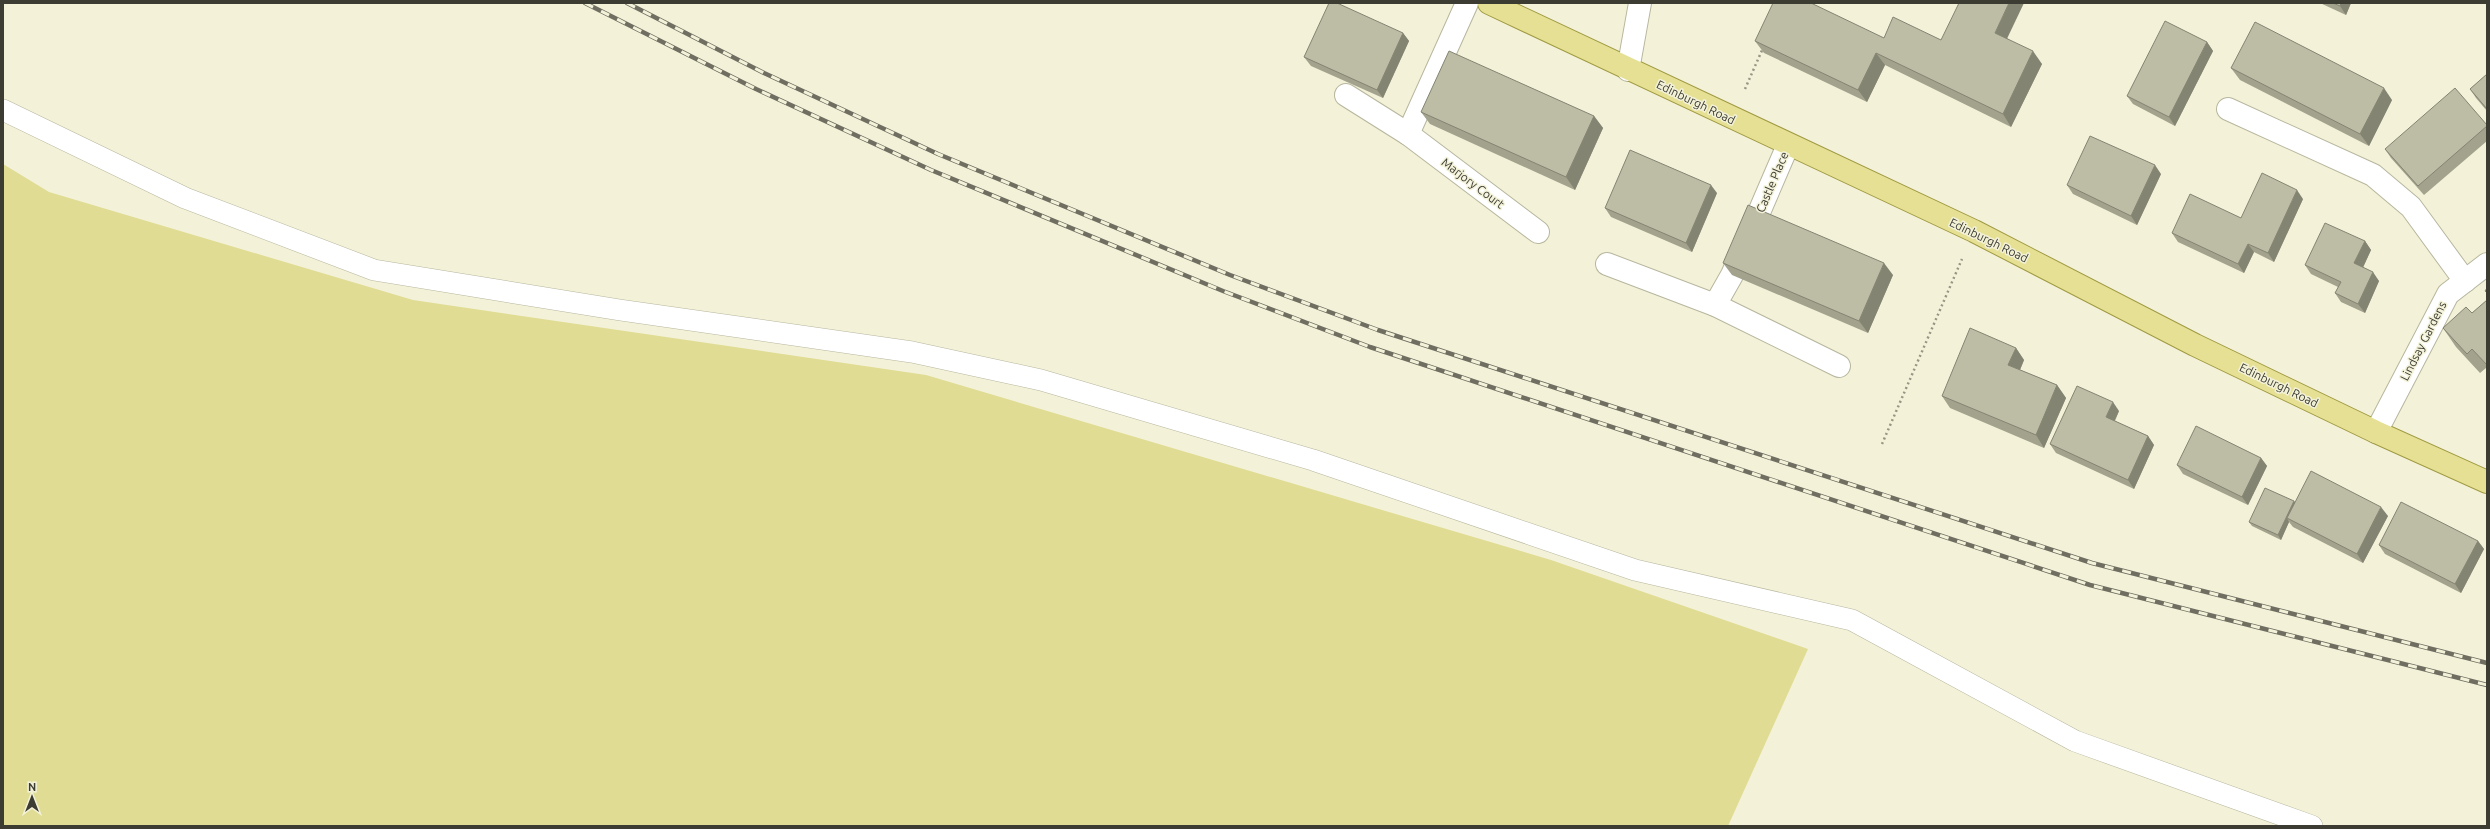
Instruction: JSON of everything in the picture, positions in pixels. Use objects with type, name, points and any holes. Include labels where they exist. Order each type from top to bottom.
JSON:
[{"type":"main road","name":"Edinburgh Road","points":[[1489,3],[1731,119],[1974,231],[2195,345],[2376,432],[2487,482]]},
{"type":"street","points":[[1408,134],[1467,3]]},
{"type":"street","points":[[1628,70],[1640,3]]},
{"type":"street","name":"Marjory Court","points":[[1346,95],[1408,134],[1538,232]]},
{"type":"street","points":[[2228,109],[2373,175],[2411,207],[2465,281]]},
{"type":"street","name":"Castle Place","points":[[1715,305],[1732,275],[1788,145]]},
{"type":"street","points":[[1607,264],[1715,305],[1839,366]]},
{"type":"street","name":"Lindsay Gardens","points":[[2376,432],[2448,294],[2487,264]]},
{"type":"lane","points":[[3,110],[185,198],[374,270],[628,311],[912,352],[1041,380],[1312,460],[1635,570],[1852,620],[2075,741],[2312,826]]},
{"type":"path","points":[[1731,119],[1764,46]]},
{"type":"path","points":[[1882,444],[1974,231]]},
{"type":"shaded area","points":[[3,164],[49,192],[413,300],[926,375],[1551,560],[1808,649],[1728,826],[3,826]]},
{"type":"building","points":[[1329,3],[1337,3],[1403,33],[1377,90],[1304,57]]},
{"type":"building","points":[[1773,3],[1811,3],[1884,38],[1893,17],[1941,40],[1959,3],[2009,3],[1995,33],[2033,51],[2003,114],[1876,53],[1858,90],[1755,41]]},
{"type":"building","points":[[2333,3],[2341,3],[2340,6]]},
{"type":"building","points":[[2165,21],[2207,42],[2169,117],[2127,96]]},
{"type":"building","points":[[2255,22],[2384,88],[2360,134],[2231,68]]},
{"type":"building","points":[[1449,51],[1594,116],[1566,177],[1421,112]]},
{"type":"building","points":[[2487,74],[2487,109],[2470,89]]},
{"type":"building","points":[[2455,88],[2487,126],[2418,186],[2385,149]]},
{"type":"building","points":[[2090,136],[2155,165],[2131,216],[2067,185]]},
{"type":"building","points":[[1630,150],[1711,185],[1686,243],[1605,208]]},
{"type":"building","points":[[2262,173],[2297,190],[2268,253],[2248,244],[2238,264],[2172,233],[2190,194],[2241,218]]},
{"type":"building","points":[[1748,205],[1884,263],[1859,321],[1723,263]]},
{"type":"building","points":[[2325,223],[2365,241],[2354,263],[2373,272],[2358,304],[2335,293],[2341,282],[2305,265]]},
{"type":"building","points":[[2487,300],[2487,365],[2472,349],[2467,354],[2443,328],[2466,307],[2472,313]]},
{"type":"building","points":[[1970,328],[2016,348],[2008,365],[2057,385],[2036,435],[1942,396]]},
{"type":"building","points":[[2077,386],[2113,402],[2106,417],[2148,436],[2128,480],[2050,444]]},
{"type":"building","points":[[2196,426],[2261,458],[2242,497],[2177,465]]},
{"type":"building","points":[[2311,471],[2381,507],[2357,554],[2287,518]]},
{"type":"building","points":[[2265,488],[2294,501],[2278,535],[2249,522]]},
{"type":"building","points":[[2401,502],[2478,541],[2455,584],[2379,545]]},
{"type":"railway","points":[[585,3],[756,89],[931,170],[1223,291],[1370,347],[2090,585],[2487,685]]},
{"type":"railway","points":[[627,3],[764,73],[938,154],[1230,275],[1378,330],[2092,563],[2487,663]]}]
